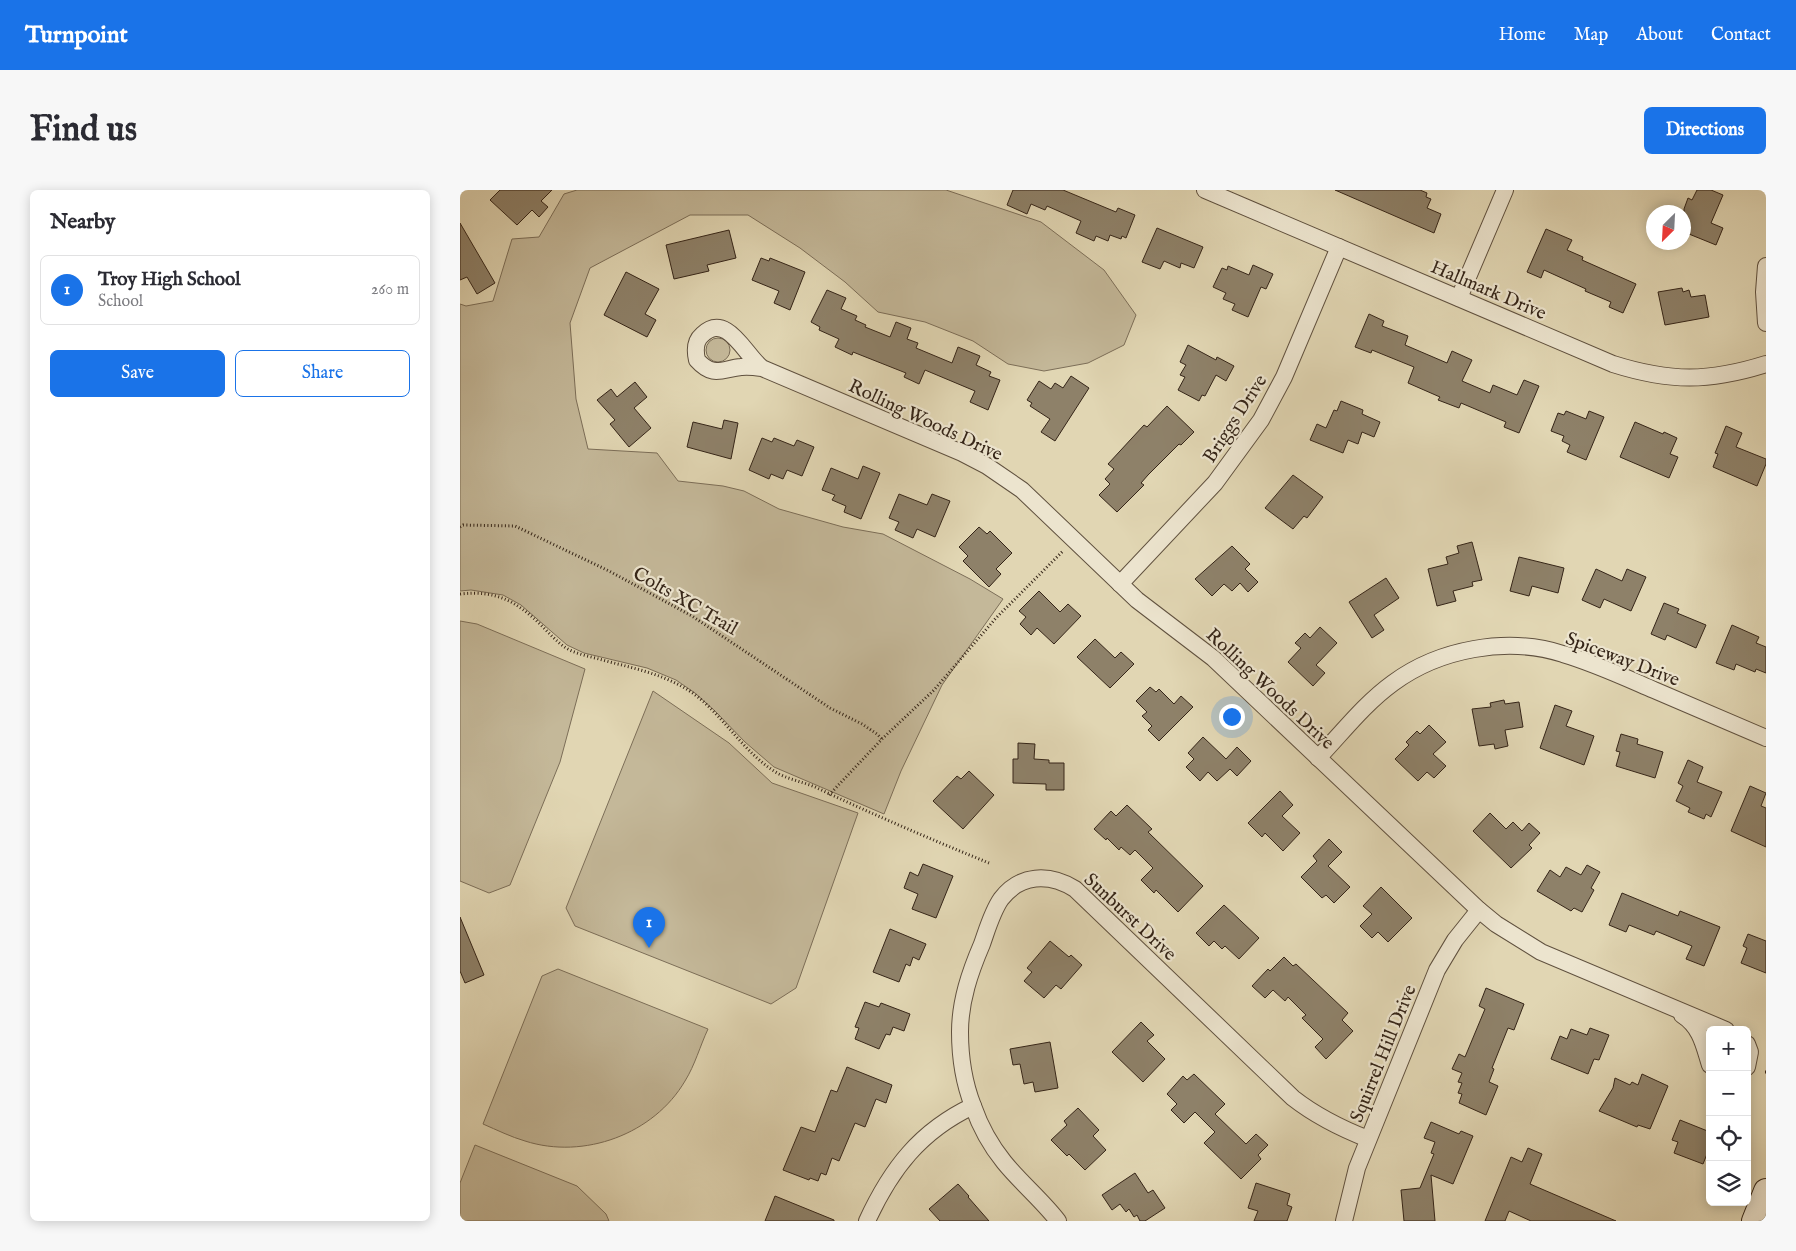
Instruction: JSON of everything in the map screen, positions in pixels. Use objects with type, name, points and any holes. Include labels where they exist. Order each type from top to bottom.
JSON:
[{"type":"main road","points":[[1754,1221],[1766,1191]]},
{"type":"street","name":"Hallmark Drive","points":[[1205,190],[1614,364],[1637,372],[1659,376],[1706,378],[1731,374],[1766,364]]},
{"type":"street","points":[[1459,298],[1504,190]]},
{"type":"street","name":"Briggs Drive","points":[[1120,584],[1215,483],[1261,420],[1284,378],[1339,247]]},
{"type":"street","points":[[1766,266],[1764,292],[1766,323]]},
{"type":"street","name":"Rolling Woods Drive","points":[[762,368],[962,453],[987,466],[1022,490],[1120,584],[1153,613],[1213,658],[1496,924],[1541,952],[1716,1026]]},
{"type":"street","name":"Spiceway Drive","points":[[1318,758],[1377,696],[1400,678],[1428,662],[1444,656],[1503,646],[1561,653],[1619,675],[1766,738]]},
{"type":"street","name":"Sunburst Drive","points":[[1058,1221],[1005,1162],[982,1128],[965,1079],[960,1031],[970,974],[1001,900],[1019,883],[1029,879],[1041,877],[1064,883],[1075,889],[1293,1098],[1329,1123],[1368,1139]]},
{"type":"street","name":"Squirrel Hill Drive","points":[[1344,1221],[1357,1168],[1437,970],[1455,940],[1479,910]]},
{"type":"street","name":"Rolling Woods Drive","points":[[1667,1006],[1686,1018],[1697,1030],[1706,1050]]},
{"type":"street","points":[[867,1221],[889,1178],[914,1147],[941,1124],[973,1106]]},
{"type":"path","name":"Colts XC Trail","points":[[460,527],[463,525],[515,526],[609,571],[692,616],[830,708],[862,724],[882,739]]},
{"type":"path","points":[[829,794],[882,739],[934,690],[996,618],[1068,547]]},
{"type":"path","points":[[460,594],[474,592],[491,594],[508,600],[522,608],[566,648],[583,655],[653,674],[674,682],[695,695],[777,773],[989,863]]},
{"type":"shaded area","points":[[577,190],[946,190],[1041,222],[1104,270],[1136,315],[1124,345],[1088,363],[1044,371],[1008,364],[973,341],[925,322],[878,312],[845,282],[800,248],[748,215],[690,215],[590,268],[570,323],[576,399],[588,449],[657,453],[678,481],[723,486],[744,491],[779,509],[843,527],[883,534],[970,579],[1003,599],[942,685],[901,771],[884,814],[774,767],[745,742],[695,693],[676,680],[647,668],[584,653],[567,645],[521,605],[503,595],[471,590],[460,591],[460,304],[466,306],[493,301],[512,239],[539,237],[564,194]]},
{"type":"shaded area","points":[[718,338],[726,342],[730,350],[726,358],[718,362],[710,358],[706,350],[710,342]]},
{"type":"shaded area","points":[[460,621],[477,624],[585,669],[560,762],[510,885],[489,893],[460,881]]},
{"type":"shaded area","points":[[653,691],[729,743],[772,783],[858,813],[796,988],[771,1004],[575,926],[566,908]]},
{"type":"shaded area","points":[[558,969],[708,1029],[689,1075],[672,1100],[636,1128],[616,1138],[571,1147],[548,1146],[520,1139],[483,1124],[542,976]]},
{"type":"shaded area","points":[[475,1145],[577,1186],[606,1214],[609,1221],[460,1221],[460,1183]]},
{"type":"building","points":[[500,190],[552,190],[541,201],[548,207],[539,217],[532,210],[517,225],[490,200]]},
{"type":"building","points":[[1013,190],[1063,190],[1116,212],[1118,208],[1135,215],[1126,238],[1122,236],[1121,239],[1110,235],[1108,241],[1096,236],[1094,241],[1076,233],[1081,221],[1047,206],[1045,210],[1031,204],[1027,214],[1007,205]]},
{"type":"building","points":[[1335,190],[1420,190],[1427,193],[1426,197],[1431,199],[1427,208],[1441,214],[1434,233]]},
{"type":"building","points":[[1697,190],[1711,190],[1723,195],[1711,223],[1723,228],[1716,245],[1691,235],[1691,205],[1685,205],[1688,198],[1692,200]]},
{"type":"building","points":[[460,223],[495,283],[477,294],[467,277],[460,280]]},
{"type":"building","points":[[1157,228],[1203,247],[1194,268],[1181,263],[1180,268],[1164,261],[1160,269],[1142,262]]},
{"type":"building","points":[[1546,229],[1572,240],[1567,250],[1583,257],[1582,260],[1636,284],[1623,313],[1609,307],[1611,302],[1544,270],[1541,278],[1527,272]]},
{"type":"building","points":[[729,230],[736,258],[707,265],[709,271],[674,279],[666,245]]},
{"type":"building","points":[[761,258],[769,261],[770,258],[805,272],[790,310],[774,303],[779,291],[752,280]]},
{"type":"building","points":[[1253,265],[1273,274],[1266,289],[1261,287],[1248,317],[1232,310],[1235,304],[1223,299],[1226,293],[1213,287],[1222,268],[1227,270],[1228,266],[1249,275]]},
{"type":"building","points":[[626,272],[659,289],[645,314],[656,320],[647,337],[604,315]]},
{"type":"building","points":[[1682,288],[1683,292],[1689,290],[1691,297],[1705,295],[1709,317],[1665,325],[1658,292]]},
{"type":"building","points":[[827,290],[846,298],[841,309],[857,316],[855,320],[866,325],[865,327],[890,337],[896,322],[911,328],[907,339],[918,343],[916,348],[952,363],[958,347],[980,356],[976,365],[991,372],[989,376],[1000,380],[988,410],[970,402],[975,391],[925,370],[919,384],[904,377],[906,373],[853,352],[852,355],[835,347],[839,339],[819,330],[820,327],[811,322]]},
{"type":"building","points":[[1369,314],[1384,321],[1382,326],[1408,336],[1405,345],[1447,363],[1452,351],[1472,360],[1462,381],[1490,393],[1493,385],[1517,395],[1524,380],[1539,386],[1519,433],[1504,427],[1506,422],[1461,403],[1459,408],[1438,400],[1440,397],[1408,383],[1414,367],[1372,350],[1371,353],[1355,347]]},
{"type":"building","points":[[1188,345],[1216,360],[1217,357],[1234,366],[1226,381],[1216,375],[1205,396],[1202,395],[1199,401],[1178,390],[1185,377],[1180,375],[1186,365],[1180,362]]},
{"type":"building","points":[[1071,376],[1089,388],[1055,441],[1041,432],[1050,419],[1030,406],[1032,403],[1027,400],[1039,381],[1051,389],[1055,383],[1063,388]]},
{"type":"building","points":[[635,382],[647,397],[634,408],[651,428],[629,447],[610,424],[615,420],[597,400],[611,389],[617,397]]},
{"type":"building","points":[[1341,401],[1363,410],[1362,414],[1380,422],[1374,437],[1362,432],[1358,444],[1348,440],[1343,453],[1310,440],[1317,424],[1326,428],[1334,410],[1337,411]]},
{"type":"building","points":[[1167,406],[1194,432],[1148,475],[1141,483],[1144,485],[1117,512],[1099,495],[1110,484],[1105,479],[1114,469],[1108,464],[1144,425],[1147,427]]},
{"type":"building","points":[[1566,411],[1586,419],[1589,411],[1604,417],[1586,460],[1567,452],[1570,445],[1562,441],[1564,436],[1551,431],[1558,413],[1564,415]]},
{"type":"building","points":[[724,420],[738,423],[731,459],[687,447],[693,422],[722,429]]},
{"type":"building","points":[[1635,422],[1677,438],[1670,454],[1678,457],[1669,478],[1620,457]]},
{"type":"building","points":[[1726,426],[1742,433],[1736,447],[1766,459],[1766,464],[1757,486],[1713,467],[1718,454],[1715,453]]},
{"type":"building","points":[[762,438],[772,442],[774,438],[794,446],[797,440],[814,447],[802,476],[787,470],[783,479],[771,474],[769,479],[749,470]]},
{"type":"building","points":[[863,466],[880,473],[861,519],[844,512],[846,506],[832,500],[835,495],[822,490],[831,468],[858,479]]},
{"type":"building","points":[[1293,475],[1323,497],[1307,518],[1304,516],[1293,529],[1265,508]]},
{"type":"building","points":[[899,494],[927,505],[932,494],[950,501],[935,537],[917,529],[913,538],[895,530],[899,522],[889,518]]},
{"type":"building","points":[[979,527],[987,534],[990,531],[1012,553],[996,569],[1001,574],[989,587],[963,561],[968,556],[959,547]]},
{"type":"building","points":[[1472,542],[1482,580],[1472,582],[1473,586],[1453,591],[1456,601],[1437,606],[1428,569],[1448,564],[1446,557],[1459,553],[1457,546]]},
{"type":"building","points":[[1232,546],[1250,564],[1245,569],[1258,582],[1248,592],[1240,583],[1232,591],[1224,584],[1212,596],[1195,579]]},
{"type":"building","points":[[1519,557],[1564,568],[1558,593],[1532,586],[1529,596],[1510,591]]},
{"type":"building","points":[[1596,569],[1622,581],[1627,569],[1646,577],[1631,611],[1604,599],[1600,608],[1582,600]]},
{"type":"building","points":[[1386,578],[1399,598],[1374,615],[1384,630],[1372,638],[1349,602]]},
{"type":"building","points":[[1039,591],[1060,612],[1068,604],[1081,616],[1054,644],[1037,628],[1031,635],[1020,624],[1026,617],[1019,611]]},
{"type":"building","points":[[1664,603],[1679,609],[1677,613],[1706,625],[1696,648],[1667,635],[1665,640],[1651,634]]},
{"type":"building","points":[[1732,625],[1759,637],[1756,643],[1766,647],[1766,673],[1756,669],[1755,672],[1736,664],[1734,670],[1716,663]]},
{"type":"building","points":[[1320,627],[1337,643],[1316,665],[1325,673],[1313,686],[1288,662],[1301,648],[1295,643],[1305,633],[1310,638]]},
{"type":"building","points":[[1095,639],[1115,658],[1121,652],[1134,664],[1110,688],[1077,657]]},
{"type":"building","points":[[1150,687],[1156,692],[1159,689],[1174,704],[1181,696],[1193,707],[1159,741],[1148,730],[1152,726],[1142,716],[1147,712],[1136,701]]},
{"type":"building","points":[[1504,700],[1505,704],[1519,702],[1523,727],[1505,730],[1508,746],[1495,749],[1494,744],[1479,746],[1472,709],[1491,707],[1490,703]]},
{"type":"building","points":[[1555,705],[1572,711],[1566,726],[1594,736],[1584,765],[1540,748]]},
{"type":"building","points":[[1429,725],[1446,742],[1433,754],[1446,766],[1434,778],[1427,772],[1418,781],[1395,759],[1409,745],[1406,742],[1417,731],[1420,734]]},
{"type":"building","points":[[1621,734],[1638,739],[1637,744],[1663,752],[1655,778],[1616,766],[1620,752],[1616,751]]},
{"type":"building","points":[[1203,737],[1226,759],[1237,747],[1251,761],[1237,776],[1230,769],[1217,781],[1208,772],[1200,781],[1186,767],[1194,759],[1188,753]]},
{"type":"building","points":[[1018,743],[1035,744],[1034,759],[1049,760],[1049,763],[1064,763],[1064,790],[1046,790],[1046,784],[1013,783],[1013,759],[1018,759]]},
{"type":"building","points":[[1688,760],[1703,767],[1697,782],[1722,792],[1711,817],[1706,814],[1704,819],[1688,812],[1690,808],[1676,801],[1683,786],[1678,783]]},
{"type":"building","points":[[969,771],[994,795],[963,829],[933,801],[957,776],[961,779]]},
{"type":"building","points":[[1750,786],[1766,793],[1761,806],[1766,808],[1766,847],[1731,831]]},
{"type":"building","points":[[1280,791],[1293,805],[1282,816],[1300,833],[1283,851],[1265,833],[1262,837],[1248,823]]},
{"type":"building","points":[[1127,805],[1152,829],[1148,832],[1203,886],[1178,912],[1156,890],[1154,893],[1141,880],[1153,868],[1135,850],[1130,855],[1121,847],[1119,850],[1094,829],[1111,811],[1116,816]]},
{"type":"building","points":[[1490,813],[1506,829],[1513,822],[1522,831],[1529,823],[1540,833],[1529,845],[1532,848],[1511,868],[1473,831]]},
{"type":"building","points":[[1329,839],[1342,852],[1328,866],[1350,887],[1334,903],[1326,895],[1322,898],[1301,877],[1317,861],[1313,856]]},
{"type":"building","points":[[923,864],[953,876],[936,918],[912,909],[918,894],[904,888],[910,872],[918,876]]},
{"type":"building","points":[[1587,865],[1600,872],[1591,888],[1594,890],[1582,912],[1574,908],[1571,911],[1537,891],[1550,870],[1560,877],[1566,867],[1581,875]]},
{"type":"building","points":[[1381,887],[1412,918],[1388,942],[1378,932],[1372,938],[1360,926],[1372,914],[1363,906]]},
{"type":"building","points":[[1622,893],[1678,916],[1680,911],[1720,927],[1704,966],[1686,959],[1692,946],[1656,931],[1654,935],[1629,925],[1626,932],[1609,925]]},
{"type":"building","points":[[1224,905],[1259,938],[1239,959],[1225,946],[1222,949],[1214,941],[1209,946],[1196,933]]},
{"type":"building","points":[[460,917],[484,975],[465,983],[460,971]]},
{"type":"building","points":[[890,929],[926,944],[919,960],[913,957],[910,966],[906,964],[899,982],[873,972]]},
{"type":"building","points":[[1748,934],[1766,941],[1766,973],[1741,963],[1747,948],[1743,946]]},
{"type":"building","points":[[1050,941],[1082,965],[1061,989],[1056,985],[1044,998],[1024,981],[1032,972],[1027,968]]},
{"type":"building","points":[[1284,957],[1293,966],[1296,964],[1348,1013],[1342,1020],[1353,1031],[1326,1059],[1315,1047],[1323,1039],[1302,1018],[1306,1015],[1288,997],[1285,1001],[1273,990],[1265,998],[1252,986],[1268,969],[1270,971]]},
{"type":"building","points":[[1486,988],[1524,1004],[1514,1030],[1508,1028],[1492,1068],[1494,1069],[1489,1082],[1498,1086],[1486,1115],[1459,1103],[1462,1094],[1458,1093],[1462,1083],[1458,1082],[1462,1073],[1452,1069],[1459,1054],[1465,1057],[1485,1009],[1479,1006]]},
{"type":"building","points":[[865,1002],[879,1007],[881,1003],[910,1014],[904,1031],[893,1027],[890,1035],[886,1034],[879,1049],[855,1039],[859,1028],[855,1027]]},
{"type":"building","points":[[1141,1022],[1154,1035],[1147,1041],[1165,1059],[1143,1082],[1112,1052]]},
{"type":"building","points":[[1590,1028],[1609,1035],[1599,1060],[1594,1059],[1588,1074],[1551,1059],[1560,1036],[1567,1039],[1571,1029],[1587,1035]]},
{"type":"building","points":[[1050,1042],[1058,1088],[1035,1092],[1033,1082],[1024,1084],[1020,1064],[1013,1065],[1010,1049]]},
{"type":"building","points":[[847,1067],[892,1085],[886,1103],[876,1099],[865,1127],[855,1123],[839,1161],[832,1158],[826,1175],[821,1173],[818,1181],[810,1178],[809,1180],[783,1170],[801,1127],[815,1132],[831,1090],[837,1092]]},
{"type":"building","points":[[1194,1074],[1225,1104],[1215,1114],[1246,1144],[1256,1134],[1268,1145],[1258,1155],[1261,1159],[1241,1179],[1204,1143],[1215,1132],[1195,1112],[1184,1123],[1171,1110],[1177,1104],[1167,1094],[1183,1076],[1187,1080]]},
{"type":"building","points":[[1642,1074],[1668,1086],[1650,1129],[1638,1125],[1637,1127],[1599,1111],[1613,1088],[1615,1078],[1630,1085],[1632,1082],[1638,1085]]},
{"type":"building","points":[[1078,1108],[1099,1130],[1093,1136],[1106,1150],[1085,1170],[1051,1140],[1067,1125],[1064,1121]]},
{"type":"building","points":[[1680,1120],[1706,1130],[1706,1156],[1703,1164],[1674,1153],[1678,1142],[1672,1140]]},
{"type":"building","points":[[1431,1122],[1459,1134],[1461,1131],[1473,1136],[1453,1184],[1431,1175],[1435,1221],[1404,1221],[1401,1190],[1420,1188],[1434,1154],[1431,1153],[1435,1142],[1424,1138]]},
{"type":"building","points":[[1528,1148],[1542,1154],[1530,1184],[1616,1221],[1531,1221],[1509,1211],[1505,1221],[1485,1221],[1511,1157],[1522,1162]]},
{"type":"building","points":[[1135,1173],[1148,1193],[1153,1190],[1165,1208],[1145,1221],[1140,1221],[1137,1215],[1134,1217],[1129,1209],[1126,1212],[1120,1204],[1112,1210],[1102,1195]]},
{"type":"building","points":[[1256,1183],[1290,1194],[1287,1205],[1292,1207],[1287,1221],[1254,1221],[1258,1211],[1248,1208]]},
{"type":"building","points":[[958,1184],[989,1221],[940,1221],[929,1209]]},
{"type":"building","points":[[775,1196],[834,1220],[834,1221],[765,1221]]},
{"type":"place","name":"Troy High School","points":[[649,948]]}]
